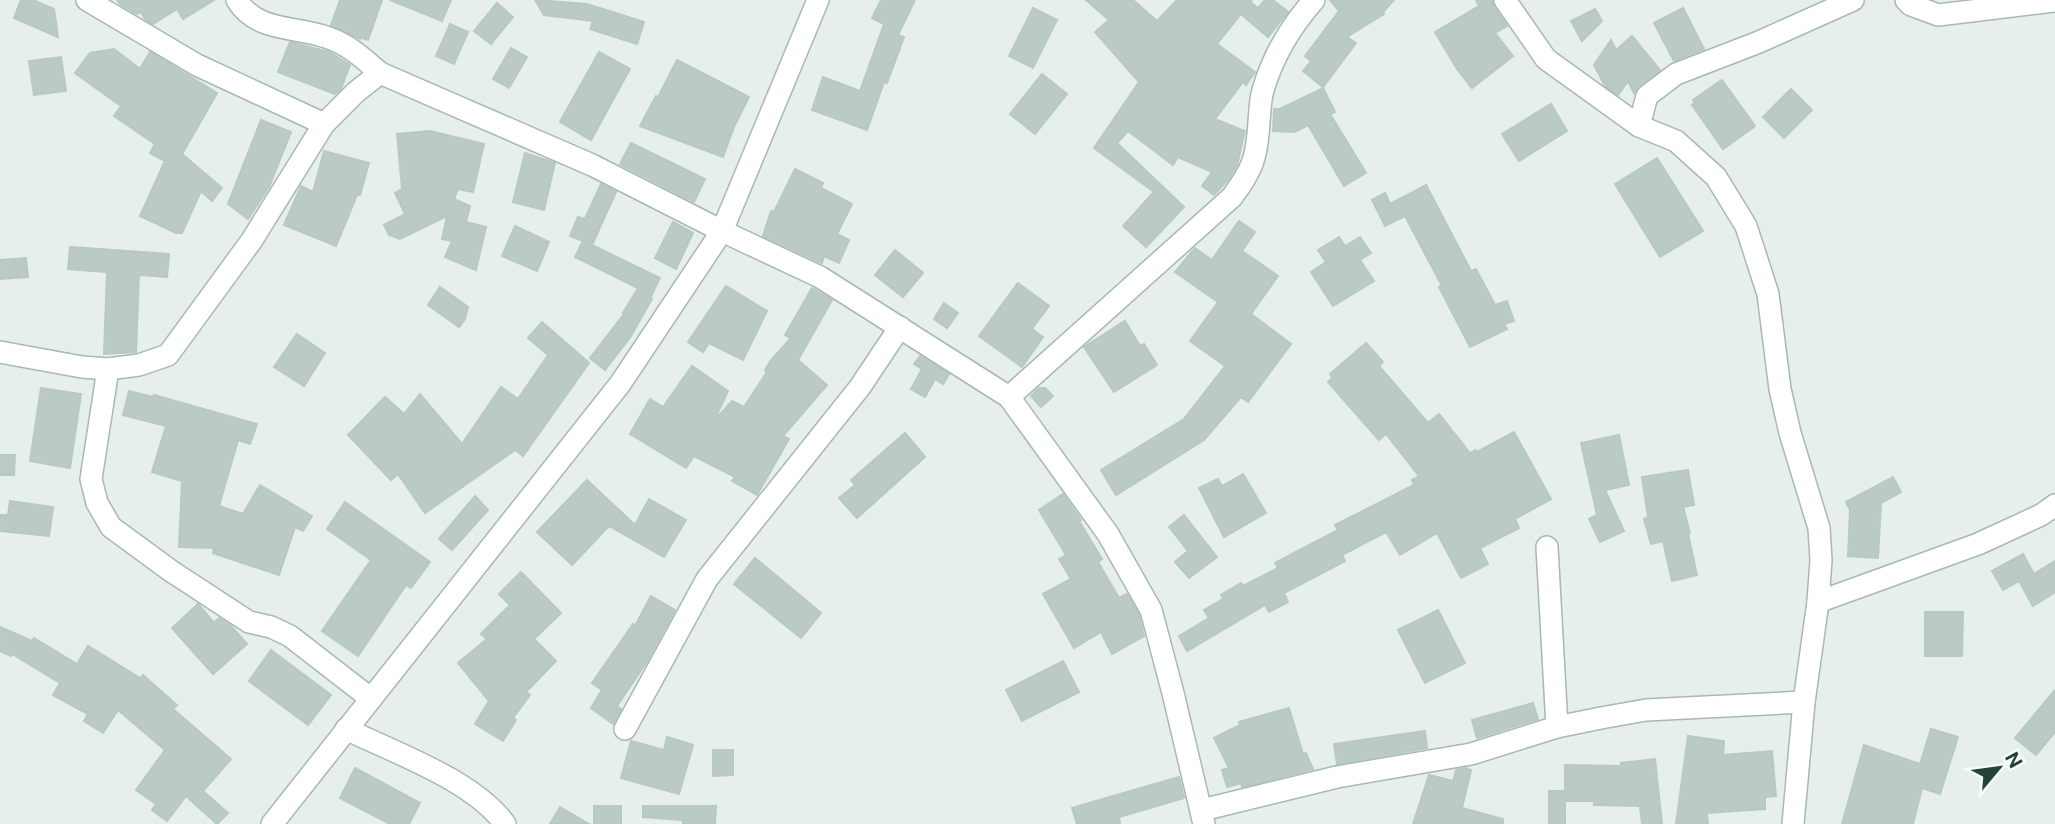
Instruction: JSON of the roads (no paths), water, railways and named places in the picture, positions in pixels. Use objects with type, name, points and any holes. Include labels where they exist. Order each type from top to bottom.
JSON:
[{"type":"street","points":[[88,0],[197,65],[324,124]]},
{"type":"street","points":[[237,0],[242,9],[267,24],[324,36],[355,50],[380,73],[592,165],[820,277],[1009,397],[1108,534],[1150,610],[1203,817],[1337,777],[1471,754],[1558,727],[1646,709],[1804,702]]},
{"type":"street","points":[[272,824],[620,384],[722,231],[818,0]]},
{"type":"street","points":[[1009,397],[1231,197],[1244,181],[1250,173],[1258,141],[1262,92],[1275,58],[1296,21],[1314,0]]},
{"type":"street","points":[[1505,0],[1546,59],[1639,126],[1676,141],[1716,177],[1746,226],[1769,294],[1780,389],[1790,433],[1819,528],[1821,560],[1818,602],[1804,702],[1793,824]]},
{"type":"street","points":[[1639,126],[1647,96],[1676,74],[1759,42],[1853,0]]},
{"type":"street","points":[[1906,0],[1911,5],[1938,15],[2055,1]]},
{"type":"street","points":[[0,352],[108,369],[139,365],[168,355],[252,240],[324,124],[356,92],[380,73]]},
{"type":"street","points":[[625,729],[708,579],[860,387],[900,327]]},
{"type":"street","points":[[108,369],[91,479],[97,503],[111,527],[171,571],[249,622],[271,627],[290,636],[370,698]]},
{"type":"street","points":[[1818,602],[1978,544],[2041,515],[2055,505]]},
{"type":"street","points":[[1548,547],[1558,727]]},
{"type":"street","points":[[346,729],[459,784],[495,810],[505,824]]}]
